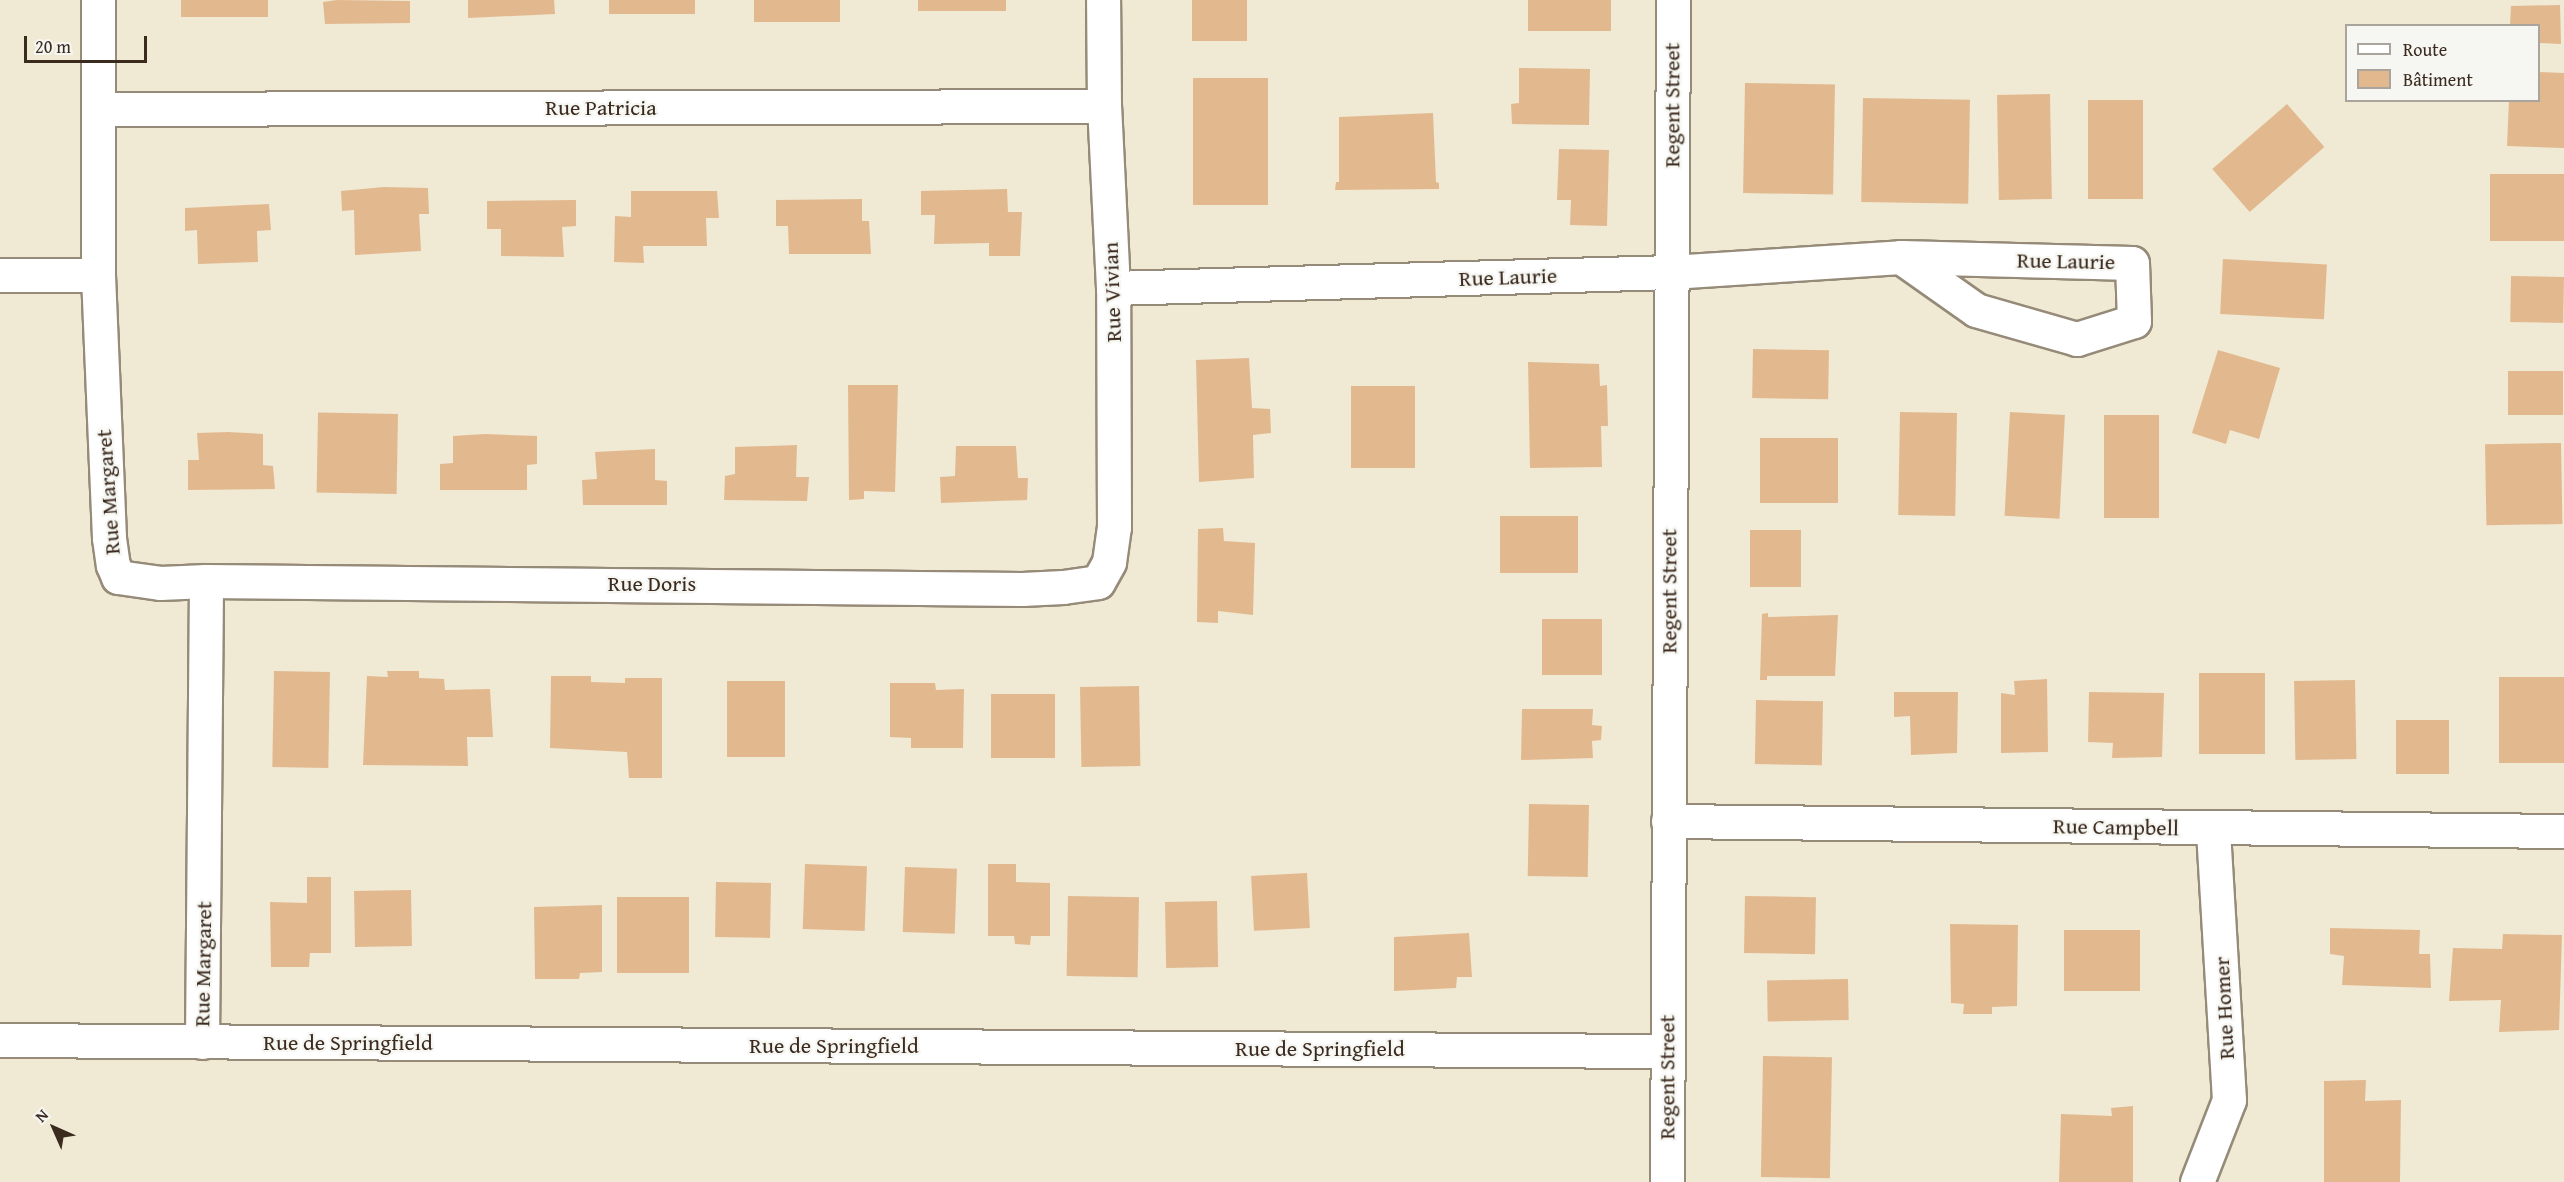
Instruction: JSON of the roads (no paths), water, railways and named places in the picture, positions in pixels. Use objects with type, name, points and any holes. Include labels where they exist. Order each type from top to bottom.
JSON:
[{"type":"street","name":"Rue Margaret","points":[[98,0],[98,275],[108,519],[113,565],[118,577],[132,581],[160,583],[206,581],[202,1042]]},
{"type":"street","name":"Rue Vivian","points":[[1098,582],[1109,562],[1114,527],[1113,288],[1104,106],[1103,0]]},
{"type":"street","name":"Regent Street","points":[[1667,1182],[1672,0]]},
{"type":"street","name":"Rue Patricia","points":[[99,109],[1104,106]]},
{"type":"street","name":"Rue Laurie","points":[[1113,288],[1671,272],[1901,257],[2132,263],[2134,321],[2077,339],[1976,310],[1901,257]]},
{"type":"street","points":[[0,275],[98,275]]},
{"type":"street","name":"Rue Doris","points":[[206,581],[1022,589],[1098,582]]},
{"type":"street","name":"Rue Campbell","points":[[1668,821],[2214,829],[2564,831]]},
{"type":"street","name":"Rue Homer","points":[[2197,1182],[2229,1100],[2214,829]]},
{"type":"street","name":"Rue de Springfield","points":[[0,1040],[1668,1051]]}]
